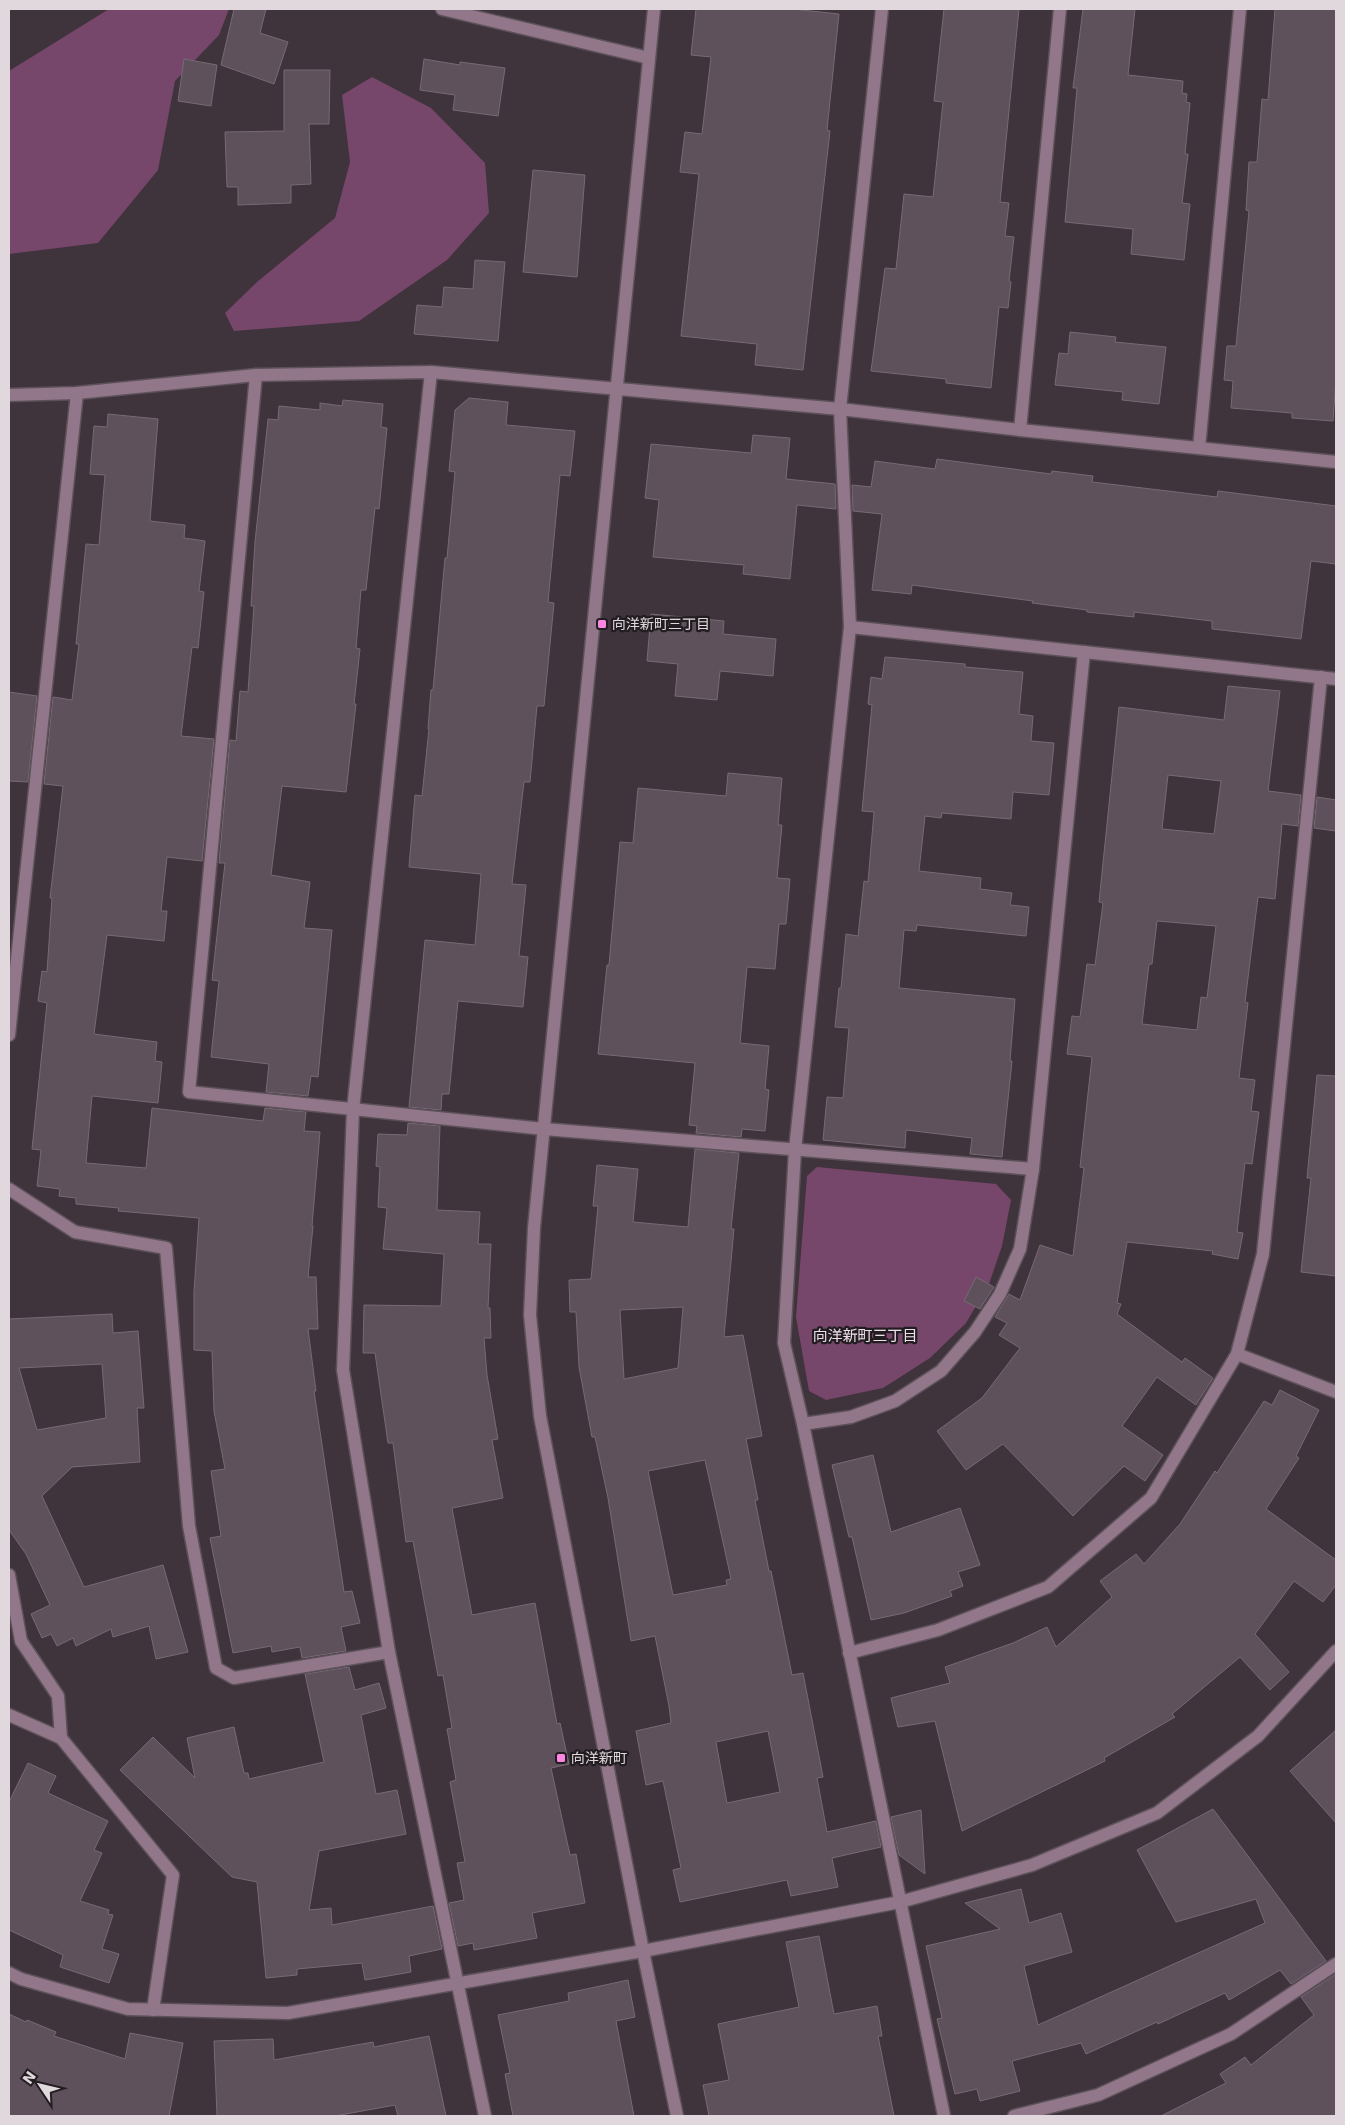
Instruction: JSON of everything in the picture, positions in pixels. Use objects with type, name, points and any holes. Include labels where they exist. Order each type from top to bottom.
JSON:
[{"type":"street","points":[[446,9],[649,58]]},
{"type":"street","points":[[654,9],[615,389],[534,1228],[530,1315],[540,1416],[643,1951],[677,2116]]},
{"type":"street","points":[[882,9],[840,409],[850,627],[795,1150],[784,1344],[803,1424],[944,2116]]},
{"type":"street","points":[[1020,430],[1060,9]]},
{"type":"street","points":[[1199,448],[1240,9]]},
{"type":"street","points":[[9,395],[77,393],[256,375],[432,372],[840,409],[1020,430],[1336,462]]},
{"type":"street","points":[[432,372],[353,1110],[343,1370],[389,1652],[485,2116]]},
{"type":"street","points":[[256,375],[189,1092],[544,1129],[1032,1169]]},
{"type":"street","points":[[9,1035],[77,393]]},
{"type":"street","points":[[850,627],[1336,679]]},
{"type":"street","points":[[803,1424],[851,1417],[895,1401],[940,1371],[976,1332],[1000,1294],[1020,1249],[1032,1169],[1084,652]]},
{"type":"street","points":[[849,1653],[938,1630],[1048,1587],[1151,1498],[1237,1354],[1263,1254],[1320,677]]},
{"type":"street","points":[[9,1189],[76,1232],[166,1248],[189,1526],[216,1668],[234,1678],[389,1652]]},
{"type":"street","points":[[1237,1354],[1336,1392]]},
{"type":"street","points":[[9,1575],[21,1641],[58,1696],[61,1738]]},
{"type":"street","points":[[9,1973],[21,1979],[128,2009],[288,2012],[643,1951],[900,1902],[1032,1865],[1157,1813],[1258,1736],[1336,1651]]},
{"type":"street","points":[[9,1715],[61,1738],[173,1875],[153,2010]]},
{"type":"street","points":[[1014,2116],[1098,2095],[1231,2034],[1336,1964]]},
{"type":"shaded area","points":[[109,9],[229,9],[219,35],[175,81],[158,170],[98,243],[9,254],[9,71]]},
{"type":"shaded area","points":[[372,77],[431,108],[485,163],[489,213],[447,260],[359,321],[234,331],[225,313],[257,282],[335,218],[350,162],[342,95]]},
{"type":"shaded area","points":[[817,1167],[996,1184],[1011,1200],[1002,1246],[989,1284],[966,1323],[930,1358],[883,1388],[826,1400],[809,1391],[796,1317],[807,1176]]},
{"type":"building","points":[[234,9],[266,9],[260,33],[288,42],[274,84],[221,65]]},
{"type":"building","points":[[696,9],[792,9],[839,14],[827,130],[830,131],[803,370],[755,365],[757,344],[681,336],[699,174],[680,172],[685,132],[702,134],[711,57],[691,55]]},
{"type":"building","points":[[944,9],[1019,9],[1000,202],[1009,203],[1005,236],[1014,237],[1009,281],[1011,282],[1008,308],[999,307],[991,388],[946,383],[946,379],[871,371],[885,268],[896,269],[904,194],[933,197],[943,102],[934,101]]},
{"type":"building","points":[[1083,9],[1135,9],[1128,75],[1183,81],[1182,93],[1187,94],[1186,102],[1190,103],[1185,154],[1188,154],[1182,203],[1190,204],[1184,260],[1131,254],[1133,229],[1065,222],[1077,88],[1073,88]]},
{"type":"building","points":[[1275,9],[1336,9],[1336,379],[1333,421],[1292,418],[1292,413],[1231,408],[1233,381],[1224,380],[1227,346],[1236,346],[1249,211],[1246,210],[1249,162],[1257,162],[1262,99],[1268,100]]},
{"type":"building","points":[[184,59],[217,65],[211,106],[178,101]]},
{"type":"building","points":[[424,59],[460,65],[460,62],[505,68],[498,116],[453,110],[455,95],[420,90]]},
{"type":"building","points":[[284,70],[330,70],[329,124],[309,124],[311,184],[291,185],[291,203],[238,205],[238,187],[227,187],[225,132],[284,131]]},
{"type":"building","points":[[533,170],[585,175],[577,277],[523,272]]},
{"type":"building","points":[[475,260],[505,262],[498,341],[414,334],[417,305],[442,307],[444,287],[473,289]]},
{"type":"building","points":[[1070,332],[1116,337],[1115,342],[1166,347],[1159,404],[1122,400],[1123,392],[1055,385],[1059,353],[1068,354]]},
{"type":"building","points":[[469,398],[508,402],[506,425],[575,431],[570,476],[560,475],[548,602],[554,603],[544,706],[537,706],[530,782],[524,782],[512,884],[526,885],[519,956],[528,957],[523,1007],[458,1001],[449,1094],[442,1094],[441,1110],[409,1107],[425,940],[475,945],[481,874],[409,867],[415,795],[422,796],[431,690],[433,690],[445,558],[447,558],[455,472],[449,471],[455,410]]},
{"type":"building","points":[[343,400],[383,404],[381,427],[387,428],[379,509],[375,508],[366,590],[361,590],[356,648],[360,649],[354,704],[356,704],[346,792],[282,786],[271,875],[310,882],[304,928],[332,930],[318,1077],[311,1076],[308,1096],[266,1092],[269,1064],[211,1057],[219,981],[212,980],[225,863],[219,863],[230,740],[236,741],[240,691],[248,692],[254,606],[251,606],[255,542],[268,419],[278,420],[279,406],[320,410],[320,403],[342,406]]},
{"type":"building","points":[[108,414],[158,419],[150,521],[185,525],[184,538],[205,541],[199,591],[204,592],[198,648],[192,647],[181,736],[214,739],[202,861],[167,857],[161,911],[167,911],[164,941],[107,935],[94,1034],[157,1042],[155,1061],[162,1062],[158,1103],[92,1096],[86,1163],[146,1168],[152,1108],[263,1121],[265,1108],[306,1112],[304,1131],[320,1132],[308,1277],[316,1277],[318,1329],[308,1329],[316,1391],[314,1391],[344,1592],[352,1591],[360,1623],[341,1627],[346,1651],[302,1658],[300,1647],[272,1652],[271,1646],[233,1653],[210,1538],[221,1536],[211,1471],[225,1469],[214,1411],[212,1351],[194,1350],[194,1292],[199,1218],[118,1211],[119,1208],[76,1204],[76,1198],[59,1196],[60,1189],[37,1186],[41,1150],[32,1149],[47,1003],[38,1001],[42,971],[47,972],[52,898],[50,898],[63,786],[44,784],[53,697],[72,700],[79,644],[76,644],[86,544],[99,545],[105,475],[90,474],[94,426],[107,427]]},
{"type":"building","points":[[753,435],[790,438],[786,479],[835,484],[836,509],[797,505],[790,579],[743,574],[744,565],[653,557],[659,500],[645,498],[651,444],[751,453]]},
{"type":"building","points":[[937,459],[1051,474],[1052,471],[1093,476],[1092,482],[1217,497],[1218,491],[1336,506],[1336,564],[1311,561],[1301,639],[1212,629],[1212,621],[1134,612],[1134,617],[1087,612],[1087,610],[1032,603],[1033,601],[912,585],[911,594],[872,590],[882,514],[853,511],[852,485],[871,487],[875,461],[935,469]]},
{"type":"building","points":[[651,614],[724,621],[723,634],[776,639],[773,676],[720,671],[717,700],[675,696],[678,664],[647,661]]},
{"type":"building","points":[[885,657],[965,664],[965,667],[1023,672],[1019,714],[1033,716],[1031,741],[1054,743],[1049,795],[1013,792],[1011,819],[942,813],[941,818],[925,816],[919,871],[981,878],[980,889],[1012,893],[1010,905],[1029,907],[1026,936],[917,925],[916,931],[904,930],[899,988],[1015,999],[1010,1061],[1012,1061],[1002,1157],[970,1154],[972,1138],[906,1130],[905,1148],[823,1140],[827,1097],[843,1098],[849,1028],[835,1027],[846,934],[858,936],[864,881],[868,882],[874,812],[862,811],[872,705],[868,704],[871,677],[882,679]]},
{"type":"building","points":[[1228,686],[1280,691],[1268,791],[1301,795],[1298,826],[1282,824],[1275,899],[1258,897],[1245,1002],[1248,1003],[1239,1078],[1255,1080],[1251,1111],[1259,1112],[1252,1164],[1245,1163],[1237,1232],[1243,1233],[1238,1259],[1212,1254],[1213,1251],[1127,1242],[1117,1303],[1121,1304],[1117,1314],[1182,1362],[1185,1358],[1213,1378],[1196,1405],[1157,1377],[1122,1426],[1163,1455],[1145,1481],[1124,1466],[1073,1516],[1003,1444],[966,1470],[937,1431],[982,1398],[1020,1348],[999,1335],[1007,1323],[995,1317],[1009,1294],[1020,1300],[1040,1245],[1073,1256],[1084,1168],[1080,1167],[1092,1057],[1067,1054],[1072,1016],[1080,1017],[1087,964],[1095,965],[1103,903],[1099,902],[1119,707],[1224,720]],"holes":[[[1168,775],[1221,781],[1214,834],[1162,829]],[[1157,921],[1216,926],[1207,998],[1201,997],[1197,1030],[1142,1024],[1149,964],[1152,964]]]},
{"type":"building","points":[[9,692],[37,696],[28,782],[9,781]]},
{"type":"building","points":[[728,773],[782,778],[778,825],[782,825],[777,878],[790,879],[786,924],[779,924],[775,969],[747,967],[740,1043],[769,1046],[765,1089],[769,1090],[765,1131],[742,1129],[741,1137],[696,1133],[697,1126],[689,1125],[695,1063],[598,1054],[607,965],[609,965],[620,842],[633,843],[638,788],[726,796]]},
{"type":"building","points":[[1317,797],[1336,800],[1336,831],[1314,828]]},
{"type":"building","points":[[1317,1075],[1336,1076],[1336,1276],[1301,1272],[1311,1178],[1307,1178]]},
{"type":"building","points":[[408,1123],[440,1126],[437,1210],[480,1212],[478,1244],[491,1244],[488,1308],[490,1308],[491,1338],[484,1338],[487,1375],[498,1439],[492,1440],[503,1498],[452,1508],[472,1615],[535,1603],[557,1724],[560,1723],[569,1764],[551,1768],[570,1855],[576,1854],[585,1903],[532,1913],[537,1938],[474,1950],[473,1943],[458,1946],[449,1903],[464,1900],[457,1863],[465,1862],[450,1782],[456,1780],[447,1729],[452,1728],[443,1675],[438,1676],[413,1541],[406,1542],[393,1443],[388,1443],[375,1353],[363,1353],[364,1305],[441,1306],[444,1254],[383,1249],[387,1208],[378,1207],[380,1167],[376,1166],[378,1134],[407,1135]]},
{"type":"building","points":[[695,1149],[739,1153],[731,1229],[734,1229],[724,1337],[743,1335],[762,1436],[746,1439],[758,1500],[755,1500],[769,1571],[771,1571],[792,1675],[803,1673],[823,1777],[817,1778],[827,1832],[876,1821],[881,1847],[832,1858],[838,1887],[791,1896],[787,1880],[680,1902],[673,1870],[681,1868],[663,1781],[646,1785],[636,1731],[671,1723],[669,1706],[655,1636],[631,1641],[608,1498],[595,1437],[592,1437],[579,1367],[576,1312],[570,1312],[569,1280],[591,1279],[598,1206],[593,1206],[597,1165],[638,1169],[633,1222],[688,1227]],"holes":[[[683,1307],[678,1368],[624,1379],[620,1310]],[[705,1460],[731,1579],[726,1580],[727,1585],[673,1595],[648,1471]],[[768,1731],[780,1792],[727,1803],[716,1742]]]},
{"type":"building","points":[[976,1277],[994,1287],[980,1309],[964,1301]]},
{"type":"building","points":[[112,1314],[113,1333],[138,1331],[144,1408],[137,1408],[140,1462],[72,1467],[42,1496],[84,1587],[163,1565],[188,1652],[156,1659],[149,1626],[113,1637],[111,1629],[76,1646],[73,1638],[57,1646],[51,1634],[42,1638],[31,1614],[50,1605],[26,1554],[9,1530],[9,1319]],"holes":[[[102,1364],[106,1418],[37,1430],[19,1368]]]},
{"type":"building","points":[[1280,1390],[1319,1410],[1296,1456],[1299,1458],[1266,1509],[1336,1560],[1336,1585],[1323,1602],[1294,1581],[1255,1634],[1289,1672],[1270,1690],[1240,1657],[1172,1714],[1175,1717],[1104,1758],[1105,1761],[962,1831],[935,1721],[898,1727],[891,1698],[950,1683],[945,1667],[1013,1643],[1047,1627],[1056,1647],[1112,1597],[1100,1581],[1136,1554],[1144,1564],[1180,1524],[1215,1471],[1217,1473],[1264,1401],[1272,1405]]},
{"type":"building","points":[[873,1455],[891,1532],[960,1508],[980,1565],[958,1572],[963,1586],[950,1591],[952,1596],[904,1613],[871,1620],[852,1537],[849,1537],[832,1465]]},
{"type":"building","points":[[349,1667],[355,1690],[379,1683],[386,1708],[361,1715],[376,1794],[397,1790],[406,1834],[319,1851],[309,1910],[331,1908],[332,1925],[433,1906],[442,1949],[409,1956],[411,1972],[365,1980],[362,1963],[297,1969],[297,1975],[266,1978],[257,1882],[232,1877],[120,1770],[153,1737],[195,1778],[187,1738],[234,1727],[244,1773],[248,1773],[249,1779],[324,1762],[305,1674]]},
{"type":"building","points":[[1336,1730],[1336,1823],[1290,1771]]},
{"type":"building","points":[[28,1763],[56,1776],[48,1793],[108,1821],[94,1850],[102,1853],[80,1901],[109,1910],[108,1914],[113,1915],[102,1949],[119,1954],[109,1983],[60,1967],[63,1955],[9,1930],[9,1802]]},
{"type":"building","points":[[1213,1809],[1326,1961],[1291,1984],[1280,1970],[1229,2000],[1225,1993],[1086,2054],[1081,2043],[1012,2061],[1020,2091],[980,2101],[977,2089],[955,2094],[937,2019],[942,2018],[926,1946],[1000,1929],[965,1903],[1021,1889],[1029,1923],[1061,1913],[1072,1952],[1024,1966],[1038,2025],[1265,1923],[1256,1899],[1176,1922],[1137,1850]]},
{"type":"building","points":[[921,1810],[925,1874],[899,1855],[891,1817]]},
{"type":"building","points":[[819,1936],[834,2014],[877,2006],[882,2036],[878,2036],[894,2116],[709,2116],[703,2085],[729,2080],[718,2024],[799,2007],[786,1942]]},
{"type":"building","points":[[1336,1974],[1336,2116],[1161,2116],[1226,2083],[1220,2074],[1245,2057],[1251,2065],[1314,2015],[1301,1997]]},
{"type":"building","points":[[628,1980],[635,2017],[616,2021],[634,2116],[513,2116],[505,2074],[510,2073],[498,2015],[569,2001],[568,1993]]},
{"type":"building","points":[[9,2014],[56,2032],[54,2036],[125,2059],[130,2033],[183,2043],[169,2116],[9,2116]]},
{"type":"building","points":[[429,2036],[446,2116],[398,2116],[395,2105],[335,2116],[217,2116],[214,2041],[273,2039],[274,2060],[373,2042],[374,2047]]},
{"type":"place","name":"向洋新町三丁目","points":[[602,624]]},
{"type":"place","name":"向洋新町","points":[[561,1758]]},
{"type":"district","name":"向洋新町三丁目","points":[[865,1336]]}]
